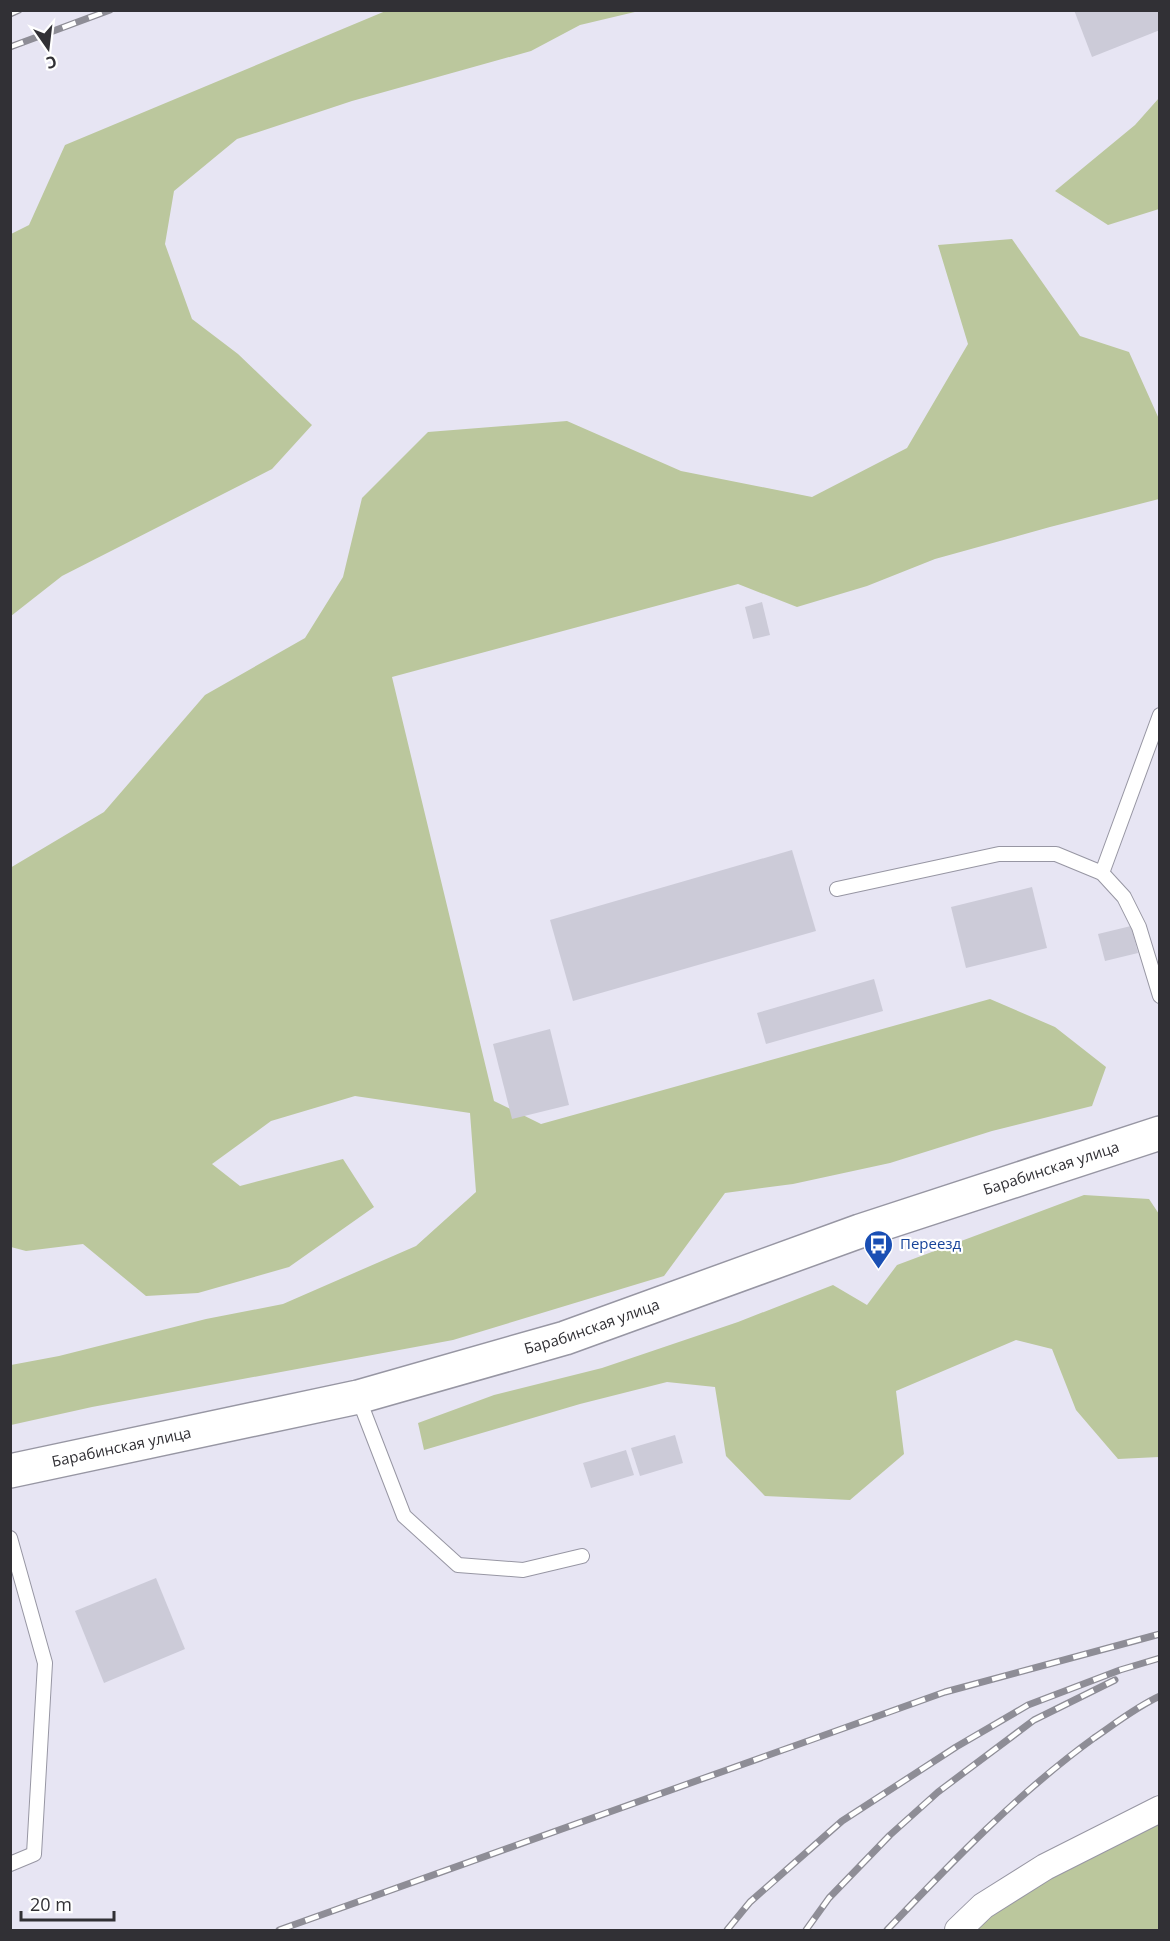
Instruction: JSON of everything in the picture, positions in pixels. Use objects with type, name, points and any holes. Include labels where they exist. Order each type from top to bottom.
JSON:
[{"type":"street","name":"Барабинская улица","points":[[10,1471],[358,1397],[565,1338],[860,1231],[1160,1133]]},
{"type":"street","points":[[958,1930],[983,1906],[1045,1867],[1160,1809]]},
{"type":"lane","points":[[1102,873],[1160,715]]},
{"type":"lane","points":[[837,889],[999,854],[1056,854],[1102,873],[1124,897],[1138,927],[1160,996]]},
{"type":"lane","points":[[358,1397],[404,1516],[458,1565],[524,1570],[582,1556]]},
{"type":"lane","points":[[10,1538],[45,1663],[34,1854],[10,1864]]},
{"type":"green space","points":[[388,10],[639,11],[580,25],[531,51],[352,101],[237,139],[174,191],[165,244],[192,319],[238,354],[312,425],[272,469],[62,576],[11,616],[11,234],[29,225],[65,145]]},
{"type":"green space","points":[[1159,98],[1159,209],[1108,225],[1055,191],[1135,125]]},
{"type":"green space","points":[[1012,239],[1080,336],[1129,352],[1159,419],[1159,499],[935,559],[867,586],[797,607],[738,584],[392,677],[494,1101],[541,1124],[990,999],[1055,1027],[1106,1067],[1092,1106],[992,1131],[890,1163],[793,1184],[725,1193],[664,1276],[453,1340],[92,1407],[11,1425],[11,1365],[59,1356],[206,1319],[283,1304],[416,1246],[476,1192],[470,1113],[355,1096],[271,1121],[212,1164],[240,1186],[343,1159],[374,1207],[289,1267],[198,1293],[146,1296],[83,1244],[26,1251],[11,1247],[10,868],[104,812],[205,695],[305,638],[343,577],[362,498],[428,432],[567,421],[681,471],[812,497],[907,448],[968,344],[938,245]]},
{"type":"green space","points":[[1084,1195],[1149,1199],[1159,1214],[1159,1457],[1118,1459],[1076,1410],[1052,1349],[1016,1340],[896,1391],[904,1454],[850,1500],[765,1496],[726,1456],[715,1387],[667,1382],[580,1404],[424,1450],[418,1423],[494,1395],[602,1368],[738,1322],[833,1285],[867,1305],[897,1265]]},
{"type":"green space","points":[[1159,1820],[1159,1930],[973,1930],[1024,1893]]},
{"type":"building","points":[[1074,10],[1160,10],[1160,30],[1092,57]]},
{"type":"building","points":[[762,602],[770,635],[753,639],[745,607]]},
{"type":"building","points":[[792,850],[816,931],[573,1001],[550,920]]},
{"type":"building","points":[[1032,887],[1047,948],[966,968],[951,907]]},
{"type":"building","points":[[1131,926],[1138,953],[1105,961],[1098,934]]},
{"type":"building","points":[[874,979],[883,1011],[766,1044],[757,1013]]},
{"type":"building","points":[[550,1029],[569,1105],[512,1119],[493,1044]]},
{"type":"building","points":[[675,1435],[683,1463],[640,1476],[631,1448]]},
{"type":"building","points":[[626,1450],[634,1475],[591,1488],[583,1463]]},
{"type":"building","points":[[156,1578],[185,1649],[104,1683],[75,1611]]},
{"type":"railway","points":[[10,14],[19,10]]},
{"type":"railway","points":[[10,47],[110,10]]},
{"type":"railway","points":[[279,1930],[945,1692],[1160,1634]]},
{"type":"railway","points":[[727,1930],[750,1902],[842,1821],[956,1747],[1028,1705],[1120,1670],[1160,1658]]},
{"type":"railway","points":[[806,1930],[829,1898],[890,1835],[938,1792],[1034,1720],[1115,1680]]},
{"type":"railway","points":[[887,1930],[1012,1805],[1094,1738],[1134,1710],[1160,1696]]},
{"type":"place","name":"Переезд","points":[[879,1270]]}]
